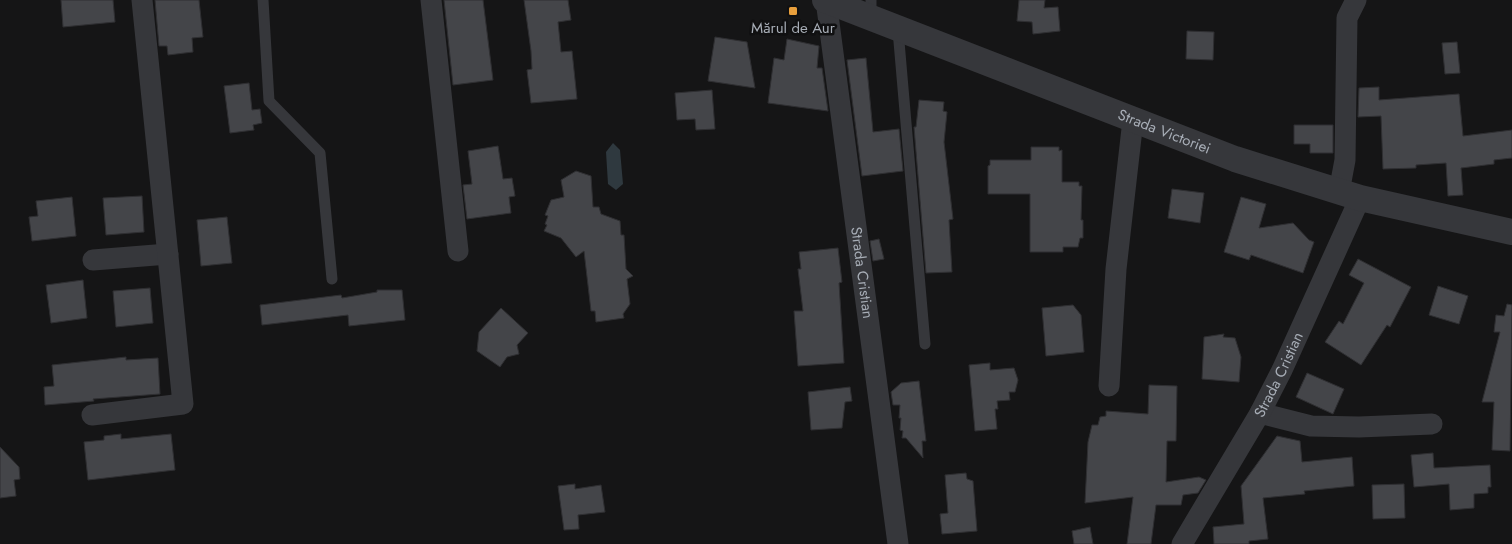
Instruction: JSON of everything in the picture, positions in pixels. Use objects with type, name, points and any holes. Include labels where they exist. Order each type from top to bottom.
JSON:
[{"type":"street","points":[[92,415],[183,404],[142,0]]},
{"type":"street","points":[[431,0],[458,250]]},
{"type":"street","name":"Strada Cristian","points":[[826,0],[898,544]]},
{"type":"street","name":"Strada Victoriei","points":[[826,0],[871,9],[898,30],[1235,159],[1350,195],[1512,232]]},
{"type":"street","name":"Strada Cristian","points":[[1182,544],[1260,413],[1282,370],[1350,195],[1345,160],[1347,18],[1356,0]]},
{"type":"street","points":[[1109,386],[1116,269],[1132,120]]},
{"type":"street","points":[[93,260],[168,254]]},
{"type":"street","points":[[1260,413],[1311,426],[1359,427],[1432,424]]},
{"type":"lane","points":[[263,0],[268,102],[320,153],[332,279]]},
{"type":"lane","points":[[898,30],[925,344]]},
{"type":"shaded area","points":[[613,143],[620,150],[623,184],[616,190],[608,184],[606,152]]},
{"type":"building","points":[[61,0],[113,0],[115,22],[63,27]]},
{"type":"building","points":[[155,0],[199,0],[203,37],[192,38],[193,52],[168,55],[167,46],[159,46]]},
{"type":"building","points":[[444,0],[483,0],[493,80],[453,85]]},
{"type":"building","points":[[524,0],[568,0],[571,20],[558,22],[561,52],[572,51],[577,99],[531,103],[527,70],[532,69],[531,51]]},
{"type":"building","points":[[1019,0],[1045,0],[1044,8],[1058,7],[1060,31],[1033,34],[1032,22],[1017,21]]},
{"type":"building","points":[[1187,31],[1214,32],[1213,60],[1186,59]]},
{"type":"building","points":[[715,37],[747,42],[755,88],[708,81]]},
{"type":"building","points":[[787,39],[819,46],[817,68],[822,68],[828,111],[768,103],[774,58],[784,60]]},
{"type":"building","points":[[1457,42],[1460,73],[1445,74],[1442,43]]},
{"type":"building","points":[[866,58],[873,132],[899,129],[903,171],[862,176],[847,60]]},
{"type":"building","points":[[249,83],[252,110],[260,109],[262,123],[253,125],[254,130],[230,133],[224,86]]},
{"type":"building","points":[[1379,87],[1379,100],[1459,94],[1463,136],[1512,130],[1512,158],[1494,160],[1494,164],[1461,168],[1463,195],[1448,196],[1446,163],[1416,165],[1416,168],[1383,169],[1381,116],[1358,117],[1359,88]]},
{"type":"building","points":[[712,90],[715,129],[696,130],[695,119],[677,120],[675,93]]},
{"type":"building","points":[[919,100],[944,102],[943,111],[947,112],[944,142],[953,219],[949,220],[952,272],[926,273],[914,127],[916,127]]},
{"type":"building","points":[[1294,125],[1333,125],[1333,153],[1310,153],[1310,144],[1294,144]]},
{"type":"building","points":[[498,146],[503,179],[512,178],[515,196],[509,197],[511,213],[467,219],[463,185],[472,184],[468,151]]},
{"type":"building","points":[[1031,147],[1059,147],[1059,151],[1062,150],[1062,182],[1079,182],[1079,186],[1082,186],[1081,220],[1083,220],[1083,238],[1080,238],[1078,247],[1063,247],[1063,252],[1030,252],[1030,194],[988,194],[988,166],[990,165],[990,160],[1031,160]]},
{"type":"building","points":[[576,171],[591,176],[593,207],[599,207],[601,214],[620,221],[621,235],[624,235],[626,269],[633,276],[627,279],[630,304],[623,314],[624,318],[596,322],[595,311],[591,311],[584,251],[576,257],[561,238],[544,231],[548,216],[545,215],[551,200],[564,197],[561,180]]},
{"type":"building","points":[[1172,189],[1204,193],[1200,223],[1168,218]]},
{"type":"building","points":[[142,196],[144,232],[106,235],[103,198]]},
{"type":"building","points":[[72,197],[76,236],[32,241],[29,217],[38,216],[36,201]]},
{"type":"building","points":[[1241,197],[1266,204],[1259,228],[1293,223],[1309,240],[1314,242],[1303,273],[1251,255],[1249,260],[1224,252]]},
{"type":"building","points":[[227,217],[232,263],[201,266],[197,220]]},
{"type":"building","points":[[879,239],[884,259],[873,261],[870,241]]},
{"type":"building","points":[[838,248],[842,282],[839,283],[844,363],[798,366],[794,311],[803,311],[798,269],[801,269],[799,252]]},
{"type":"building","points":[[1358,259],[1411,287],[1390,327],[1387,325],[1361,365],[1325,342],[1339,321],[1343,324],[1364,283],[1349,275]]},
{"type":"building","points":[[83,280],[87,318],[51,323],[46,285]]},
{"type":"building","points":[[1438,286],[1468,296],[1459,324],[1429,315]]},
{"type":"building","points":[[150,288],[153,323],[116,327],[113,291]]},
{"type":"building","points":[[377,290],[402,290],[405,320],[349,326],[348,315],[262,325],[260,305],[341,295],[342,298],[377,292]]},
{"type":"building","points":[[1507,304],[1512,305],[1510,451],[1492,450],[1494,402],[1482,402],[1500,332],[1494,332],[1496,315],[1504,316]]},
{"type":"building","points":[[1073,305],[1081,315],[1084,352],[1046,356],[1042,308]]},
{"type":"building","points":[[501,308],[528,333],[517,345],[519,354],[507,357],[500,367],[477,351],[479,332]]},
{"type":"building","points":[[1224,334],[1223,337],[1235,338],[1241,357],[1239,382],[1202,379],[1204,337]]},
{"type":"building","points":[[126,357],[126,360],[158,358],[160,394],[45,405],[44,387],[54,386],[52,365]]},
{"type":"building","points":[[990,363],[990,370],[1014,368],[1018,380],[1015,392],[1009,392],[1010,400],[997,401],[998,409],[995,409],[997,429],[975,431],[969,365]]},
{"type":"building","points":[[1307,373],[1344,389],[1333,414],[1296,397]]},
{"type":"building","points":[[919,381],[926,441],[922,441],[923,458],[906,438],[902,438],[903,431],[900,430],[901,418],[899,418],[900,405],[893,405],[891,392],[901,383]]},
{"type":"building","points":[[1149,385],[1177,386],[1176,441],[1167,441],[1166,482],[1199,477],[1206,480],[1198,493],[1183,495],[1181,505],[1156,505],[1151,544],[1127,544],[1133,497],[1085,503],[1088,442],[1092,425],[1098,425],[1100,417],[1106,416],[1106,411],[1148,414]]},
{"type":"building","points":[[850,387],[852,401],[845,402],[842,428],[811,430],[808,392]]},
{"type":"building","points":[[121,434],[121,439],[171,434],[175,470],[88,480],[84,442],[104,440],[104,436]]},
{"type":"building","points":[[1277,436],[1300,441],[1302,462],[1352,457],[1354,486],[1304,491],[1305,494],[1263,498],[1268,539],[1249,541],[1249,544],[1214,544],[1213,527],[1244,524],[1241,486]]},
{"type":"building","points":[[0,447],[19,467],[20,479],[14,480],[16,496],[0,498]]},
{"type":"building","points":[[1433,453],[1434,468],[1490,465],[1491,487],[1488,487],[1488,493],[1474,494],[1474,508],[1450,510],[1449,484],[1414,487],[1411,455]]},
{"type":"building","points":[[966,473],[967,479],[973,481],[977,531],[942,534],[940,514],[948,513],[945,475]]},
{"type":"building","points":[[575,484],[575,489],[601,485],[605,512],[578,515],[579,529],[564,530],[558,486]]},
{"type":"building","points":[[1404,484],[1405,518],[1373,519],[1372,485]]},
{"type":"building","points":[[1090,527],[1093,544],[1074,544],[1072,531]]},
{"type":"place","name":"Mărul de Aur","points":[[793,11]]}]
